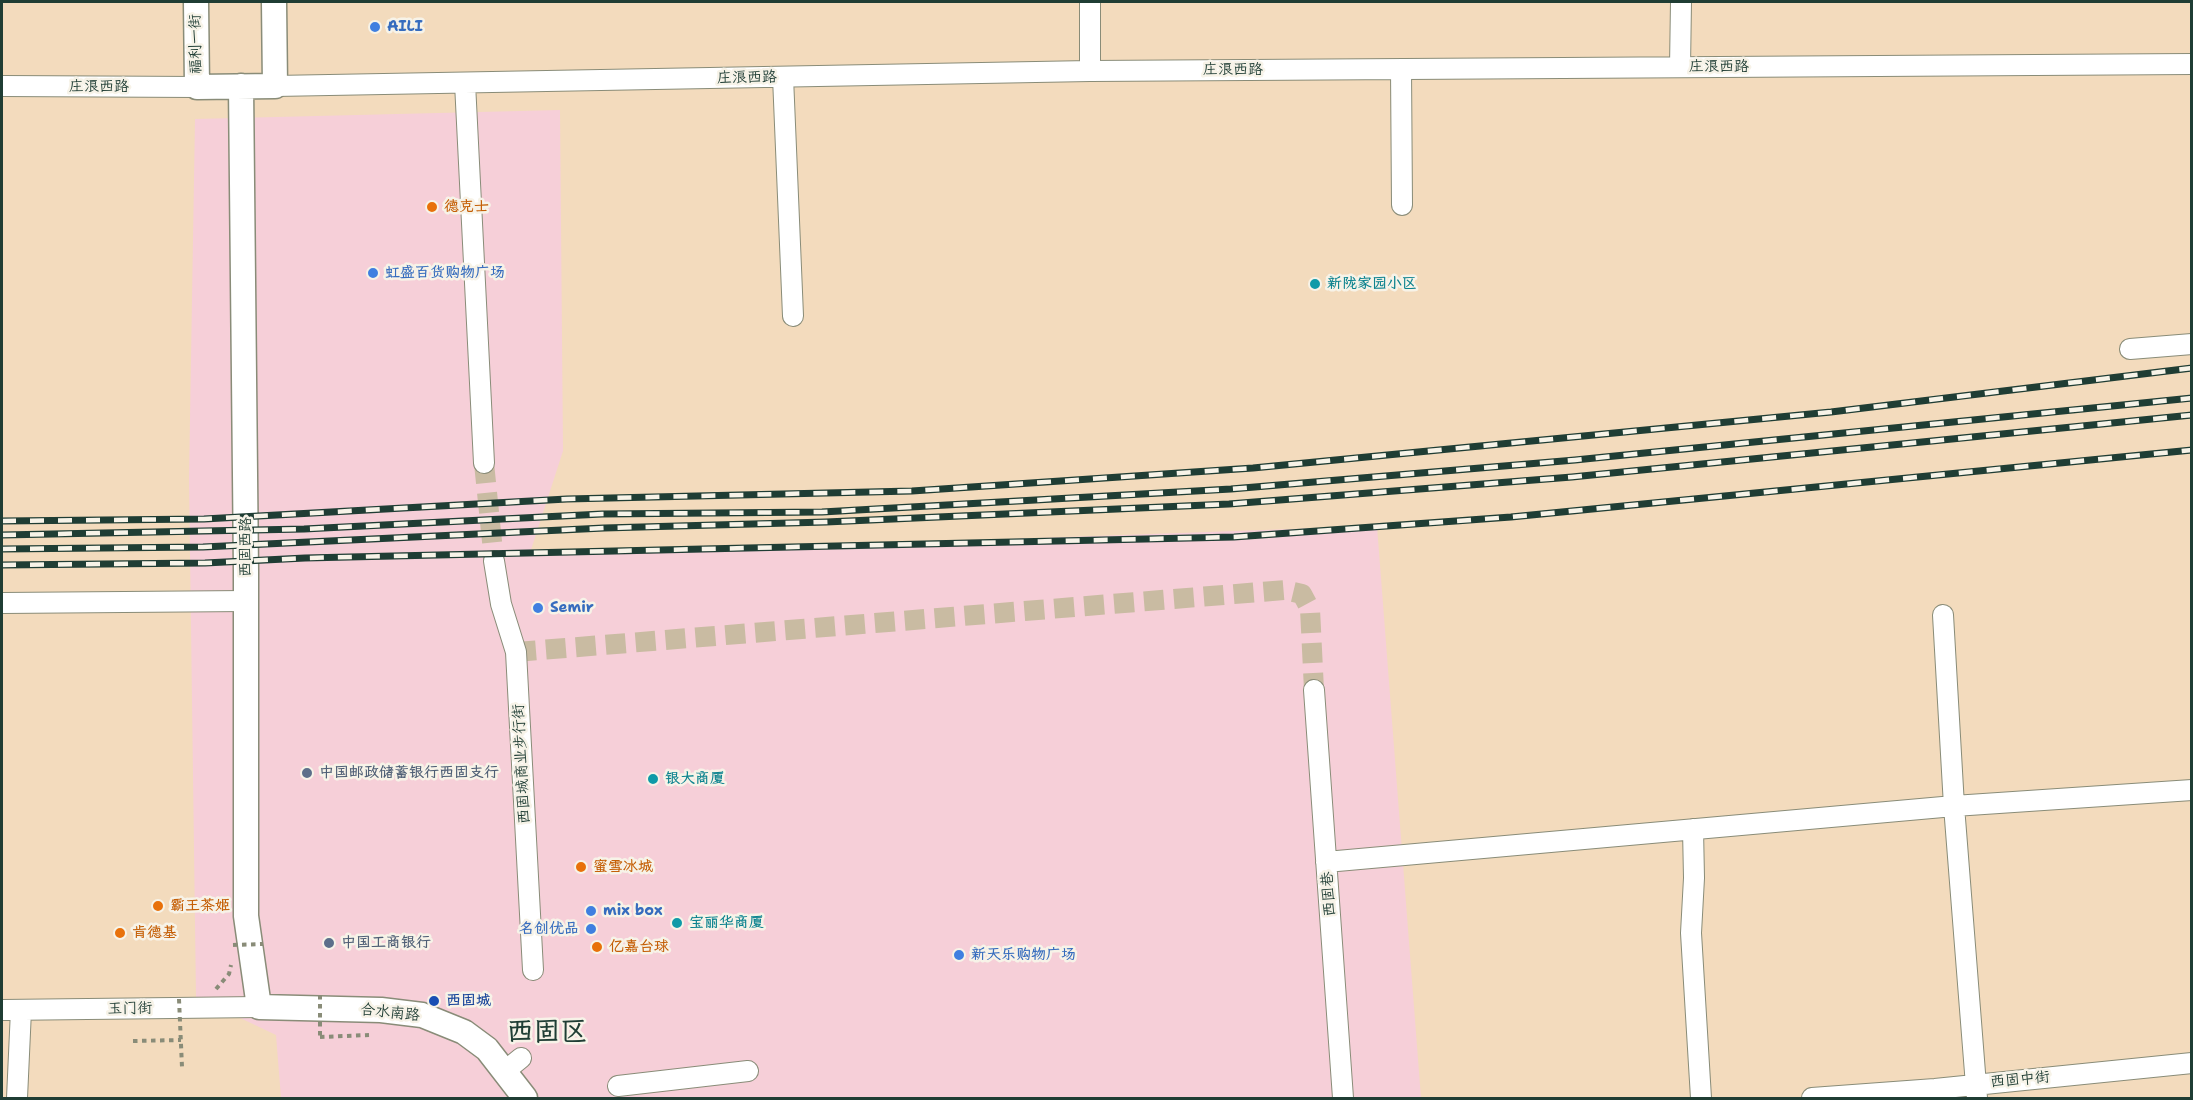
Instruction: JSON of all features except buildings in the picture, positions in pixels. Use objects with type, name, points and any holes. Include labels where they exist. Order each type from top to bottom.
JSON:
[{"type":"main road","name":"福利一街","points":[[196,2],[197,87]]},
{"type":"main road","points":[[197,87],[275,86],[274,2]]},
{"type":"main road","name":"西固西路","points":[[241,86],[246,601],[246,916],[259,1007]]},
{"type":"main road","name":"合水南路","points":[[259,1007],[381,1010],[422,1015],[464,1032],[513,1064],[525,1098]]},
{"type":"street","points":[[1090,2],[1090,71]]},
{"type":"street","points":[[1680,68],[1681,2]]},
{"type":"street","name":"庄浪西路","points":[[275,86],[1090,71],[2192,64]]},
{"type":"street","points":[[1401,69],[1402,205]]},
{"type":"street","points":[[783,77],[794,316]]},
{"type":"street","points":[[465,83],[484,463]]},
{"type":"street","name":"庄浪西路","points":[[2,86],[197,87]]},
{"type":"street","points":[[2130,349],[2192,344]]},
{"type":"street","name":"西固城商业步行街","points":[[494,561],[501,604],[516,652],[533,970]]},
{"type":"street","points":[[2,603],[246,601]]},
{"type":"street","points":[[1943,615],[1954,806],[1977,1091]]},
{"type":"street","name":"西固巷","points":[[1314,690],[1343,1098]]},
{"type":"street","points":[[1326,862],[1954,806],[2192,789]]},
{"type":"street","points":[[1692,830],[1694,878],[1691,933],[1701,1098]]},
{"type":"street","name":"玉门街","points":[[11,1010],[259,1007]]},
{"type":"street","points":[[11,1010],[17,1098]]},
{"type":"street","name":"西固中街","points":[[1812,1098],[1977,1091],[2192,1064]]},
{"type":"street","points":[[618,1086],[748,1071]]},
{"type":"path","points":[[233,952],[232,945],[263,944],[264,951]]},
{"type":"path","points":[[208,995],[229,974],[233,960]]},
{"type":"path","points":[[313,996],[320,995],[320,1037],[369,1035]]},
{"type":"path","points":[[182,1067],[179,999],[187,999]]},
{"type":"path","points":[[133,1041],[181,1040]]},
{"type":"shaded area","points":[[560,110],[563,451],[529,556],[1377,526],[1421,1098],[281,1098],[276,1035],[196,997],[189,479],[195,119]]},
{"type":"tunnel","points":[[484,463],[494,561]]},
{"type":"tunnel","points":[[516,652],[1285,590],[1302,594],[1310,609],[1314,690]]},
{"type":"railway","points":[[2,521],[204,519],[567,499],[912,491],[1253,468],[1831,412],[2192,368]]},
{"type":"railway","points":[[2,535],[304,529],[602,514],[822,512],[1231,489],[1575,460],[2192,398]]},
{"type":"railway","points":[[2,549],[203,547],[604,528],[826,522],[1229,504],[1572,477],[2192,415]]},
{"type":"railway","points":[[2,565],[205,563],[305,558],[1234,537],[1511,517],[2192,450]]},
{"type":"place","name":"AILI","points":[[375,27]]},
{"type":"place","name":"德克士","points":[[432,207]]},
{"type":"place","name":"虹盛百货购物广场","points":[[373,273]]},
{"type":"place","name":"新陇家园小区","points":[[1315,284]]},
{"type":"place","name":"Semir","points":[[538,608]]},
{"type":"place","name":"中国邮政储蓄银行西固支行","points":[[307,773]]},
{"type":"place","name":"银大商厦","points":[[653,779]]},
{"type":"place","name":"蜜雪冰城","points":[[581,867]]},
{"type":"place","name":"霸王茶姬","points":[[158,906]]},
{"type":"place","name":"mix box","points":[[591,911]]},
{"type":"place","name":"宝丽华商厦","points":[[677,923]]},
{"type":"place","name":"名创优品","points":[[591,929]]},
{"type":"place","name":"肯德基","points":[[120,933]]},
{"type":"place","name":"中国工商银行","points":[[329,943]]},
{"type":"place","name":"亿嘉台球","points":[[597,947]]},
{"type":"place","name":"新天乐购物广场","points":[[959,955]]},
{"type":"place","name":"西固城","points":[[434,1001]]},
{"type":"district","name":"西固区","points":[[547,1033]]}]
